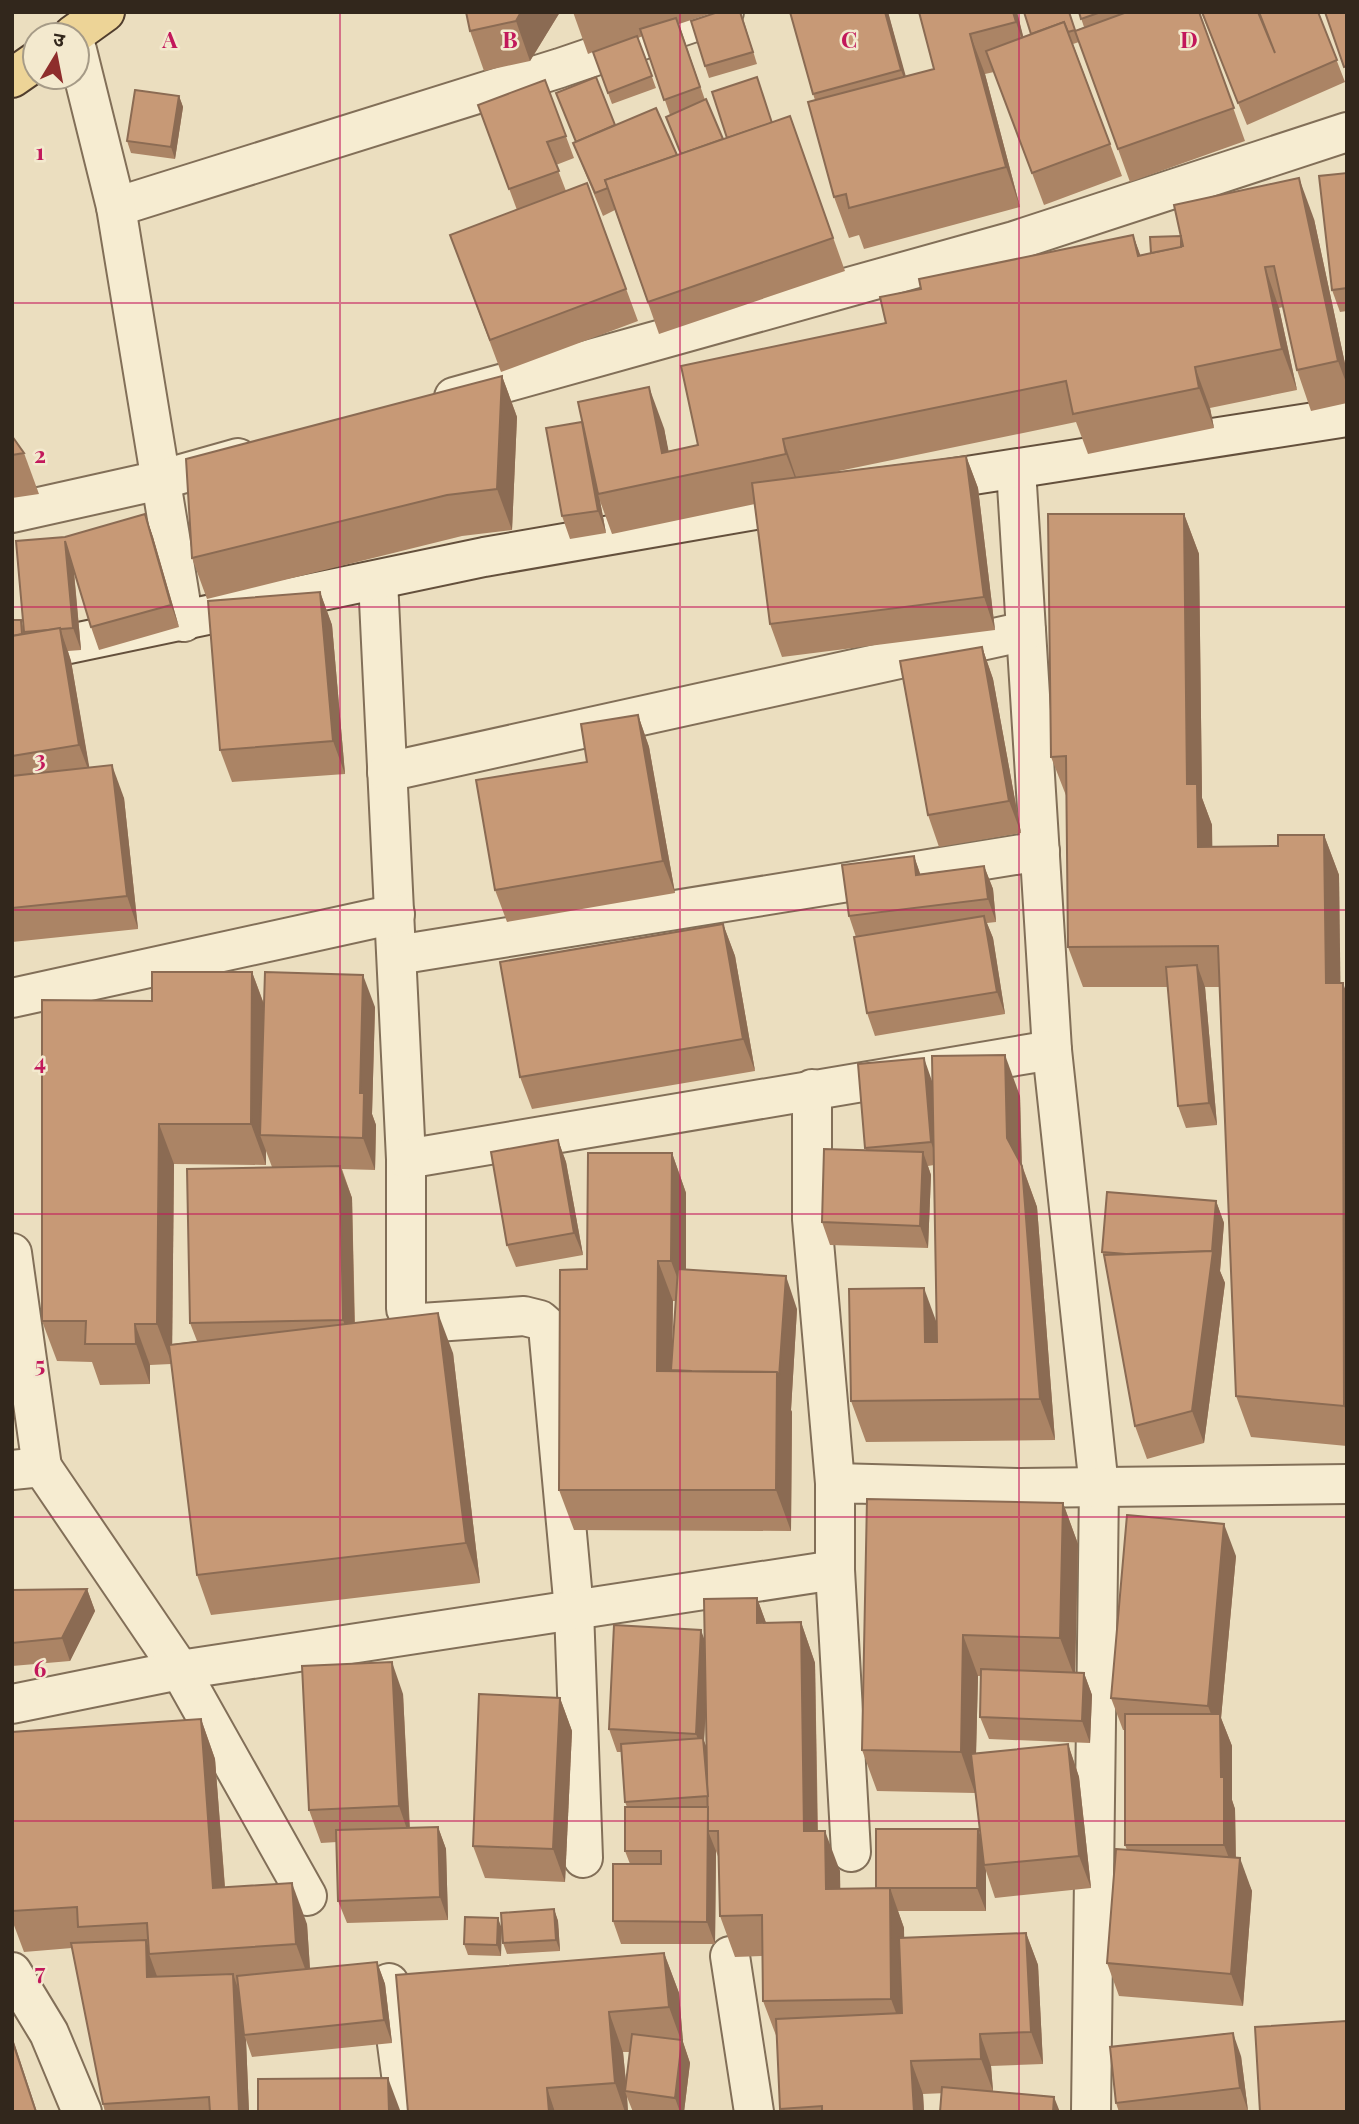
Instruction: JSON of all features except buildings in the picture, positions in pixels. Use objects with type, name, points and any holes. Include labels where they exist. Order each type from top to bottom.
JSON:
[{"type":"street","points":[[116,207],[560,68],[724,12]]},
{"type":"street","points":[[87,91],[116,207],[184,622]]},
{"type":"street","points":[[425,405],[1014,241],[1347,132]]},
{"type":"street","points":[[887,489],[1347,417]]},
{"type":"street","points":[[12,513],[160,480],[266,450]]},
{"type":"street","points":[[1016,469],[1052,1051],[1100,1487],[1091,2112]]},
{"type":"street","points":[[12,656],[484,557],[848,495]]},
{"type":"street","points":[[378,580],[406,1159],[406,1309],[412,1319],[421,1323],[524,1316],[540,1320],[548,1327],[574,1610],[583,1858]]},
{"type":"street","points":[[387,772],[1026,631]]},
{"type":"street","points":[[397,955],[1040,851]]},
{"type":"street","points":[[12,998],[396,914]]},
{"type":"street","points":[[406,1159],[1052,1051]]},
{"type":"street","points":[[812,1089],[812,1219],[835,1483],[835,1570],[851,1852]]},
{"type":"street","points":[[12,1253],[27,1469],[180,1670],[307,1896]]},
{"type":"street","points":[[835,1483],[1100,1487],[1347,1484]]},
{"type":"street","points":[[12,1704],[180,1670],[835,1570]]},
{"type":"street","points":[[730,1956],[754,2112]]},
{"type":"street","points":[[12,1972],[49,2033],[82,2112]]},
{"type":"street","points":[[388,1983],[406,2112]]}]
